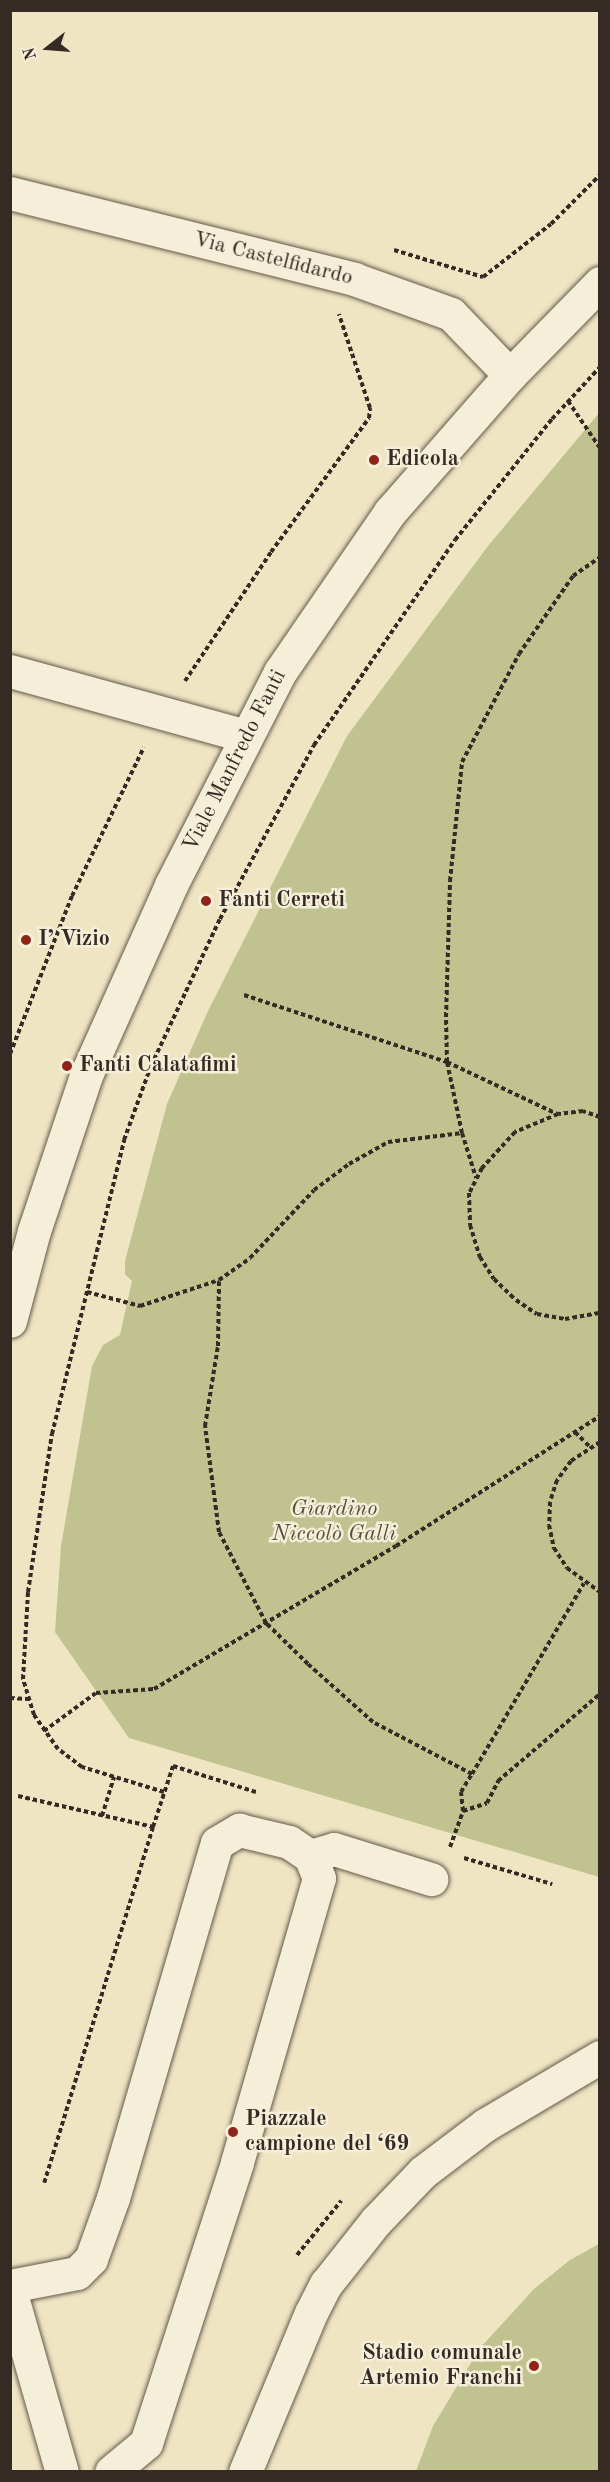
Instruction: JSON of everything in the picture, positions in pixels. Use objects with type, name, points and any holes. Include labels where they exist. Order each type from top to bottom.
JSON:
[{"type":"street","name":"Via Castelfidardo","points":[[10,193],[354,279],[408,298],[451,314],[510,375]]},
{"type":"street","name":"Viale Manfredo Fanti","points":[[10,1321],[22,1227],[119,997],[246,736],[280,672],[358,553],[510,375],[600,283]]},
{"type":"street","points":[[10,671],[246,736]]},
{"type":"street","points":[[10,2286],[77,2272],[91,2259],[113,2198],[217,1844],[239,1830],[289,1842],[310,1856],[320,1878],[230,2186],[146,2443],[111,2472]]},
{"type":"street","points":[[310,1856],[334,1849],[440,1866]]},
{"type":"street","points":[[245,2472],[311,2313],[326,2284],[376,2221],[423,2172],[485,2124],[600,2056]]},
{"type":"street","points":[[10,2290],[62,2472]]},
{"type":"path","points":[[483,277],[550,224],[600,175]]},
{"type":"path","points":[[184,682],[271,552],[369,418],[370,408],[337,307]]},
{"type":"path","points":[[164,1792],[82,1767],[58,1749],[44,1731],[28,1699],[23,1665],[28,1592],[52,1434],[124,1140],[152,1066],[259,843],[341,702],[455,540],[568,400],[600,367]]},
{"type":"path","points":[[568,400],[600,448]]},
{"type":"path","points":[[476,1179],[462,1133],[447,1062],[450,881],[462,762],[519,654],[573,576],[600,556]]},
{"type":"path","points":[[10,1054],[72,896],[145,743]]},
{"type":"path","points":[[244,995],[447,1062],[558,1114]]},
{"type":"path","points":[[600,1117],[583,1111],[558,1114],[515,1132],[476,1179],[469,1193],[470,1225],[480,1257],[494,1279],[537,1314],[565,1319],[600,1313]]},
{"type":"path","points":[[87,1292],[140,1306],[219,1280],[250,1258],[314,1190],[349,1164],[388,1143],[462,1133]]},
{"type":"path","points":[[219,1280],[218,1346],[205,1426],[219,1532],[266,1623],[373,1722],[472,1774]]},
{"type":"path","points":[[44,1731],[96,1693],[154,1689],[266,1623],[600,1416]]},
{"type":"path","points":[[574,1432],[589,1447]]},
{"type":"path","points":[[600,1442],[589,1447],[571,1461],[557,1480],[550,1502],[549,1525],[554,1548],[567,1568],[584,1583],[600,1592]]},
{"type":"path","points":[[440,1866],[463,1811],[461,1792],[584,1583]]},
{"type":"path","points":[[463,1811],[487,1803],[498,1781],[600,1694]]},
{"type":"path","points":[[10,1698],[28,1699]]},
{"type":"path","points":[[44,2183],[173,1766]]},
{"type":"path","points":[[102,1816],[114,1777]]},
{"type":"path","points":[[18,1796],[153,1827]]},
{"type":"green space","name":"Giardino Niccolò Galli","points":[[599,413],[599,1877],[129,1738],[55,1632],[61,1546],[92,1366],[103,1345],[120,1335],[132,1281],[125,1274],[125,1261],[167,1104],[208,1011],[347,736],[488,546]]},
{"type":"green space","name":"Stadio comunale Artemio Franchi","points":[[599,2244],[599,2471],[416,2471],[433,2426],[480,2348],[534,2289],[570,2260]]},
{"type":"place","name":"Edicola","points":[[374,460]]},
{"type":"place","name":"Fanti Cerreti","points":[[206,901]]},
{"type":"place","name":"I’ Vizio","points":[[26,940]]},
{"type":"place","name":"Fanti Calatafimi","points":[[67,1066]]},
{"type":"place","name":"Piazzale campione del ‘69","points":[[233,2132]]},
{"type":"place","name":"Stadio comunale Artemio Franchi","points":[[534,2366]]}]
